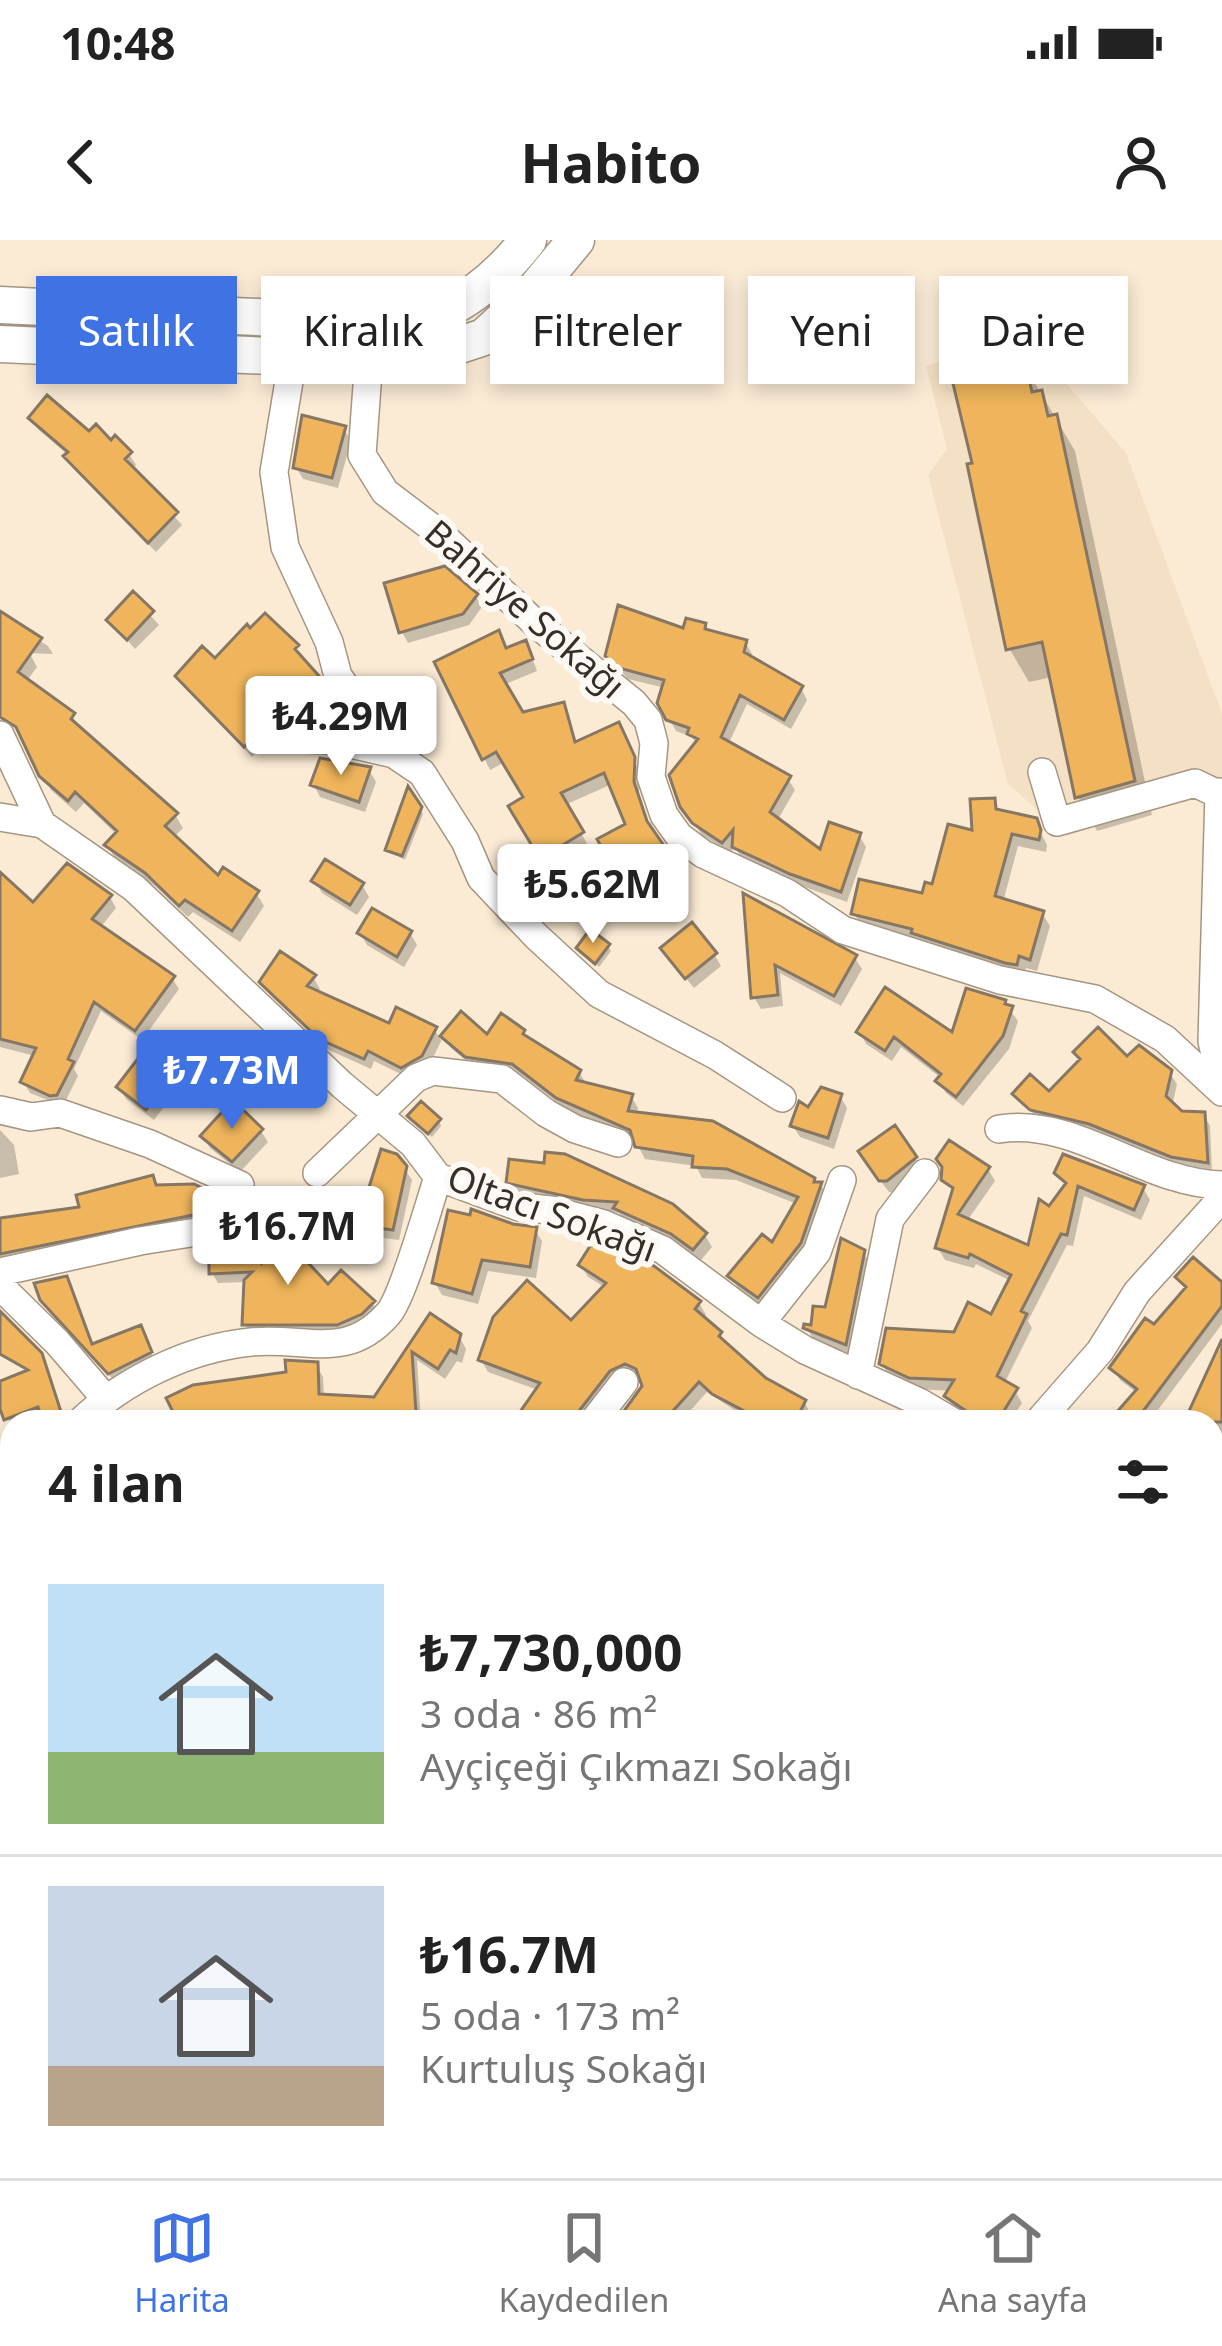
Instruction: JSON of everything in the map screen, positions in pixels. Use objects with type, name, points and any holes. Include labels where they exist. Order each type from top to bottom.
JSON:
[{"type":"main road","points":[[0,305],[407,324],[439,316],[466,298],[513,260],[529,240]]},
{"type":"main road","points":[[466,343],[484,337],[532,292],[576,240]]},
{"type":"main road","points":[[0,344],[261,356]]},
{"type":"street","points":[[289,384],[274,472],[285,547],[329,642],[338,676],[394,754],[422,773],[482,878],[536,936],[599,994],[715,1055],[782,1098]]},
{"type":"street","name":"Bahriye Sokağı","points":[[367,384],[362,454],[386,492],[443,536],[648,720],[654,743],[651,776],[664,815],[679,836],[703,854],[787,893],[843,930],[1000,980],[1095,999],[1165,1039],[1222,1090]]},
{"type":"street","name":"Oltacı Sokağı","points":[[0,735],[43,824],[134,889],[412,1144],[438,1177],[519,1207],[604,1224],[663,1250],[760,1323],[933,1410]]},
{"type":"street","points":[[276,738],[333,740],[394,754]]},
{"type":"street","points":[[1042,772],[1057,823],[1195,784],[1220,794],[1212,1041],[1222,1090]]},
{"type":"street","points":[[0,817],[43,824]]},
{"type":"street","points":[[317,1173],[416,1078],[433,1071],[502,1079],[575,1130],[617,1143]]},
{"type":"street","points":[[0,1110],[31,1117],[60,1113],[150,1144],[240,1185]]},
{"type":"street","points":[[999,1129],[1054,1131],[1155,1171],[1200,1185],[1222,1185]]},
{"type":"street","points":[[858,1375],[890,1219],[925,1173]]},
{"type":"street","points":[[92,1410],[105,1398],[195,1353],[253,1341],[338,1346],[366,1334],[392,1311],[438,1177]]},
{"type":"street","points":[[760,1323],[817,1252],[842,1180]]},
{"type":"street","points":[[1048,1410],[1100,1351],[1137,1292],[1222,1198]]},
{"type":"street","points":[[0,1272],[140,1241],[278,1219]]},
{"type":"street","points":[[0,1286],[105,1398]]},
{"type":"street","points":[[602,1410],[624,1382]]},
{"type":"shaded area","points":[[939,362],[939,384],[1067,384],[1126,453],[1222,714],[1222,784],[1067,836],[1008,784],[928,475],[947,449],[926,366]]},
{"type":"building","points":[[953,384],[1030,384],[1032,392],[1042,390],[1048,416],[1057,414],[1135,781],[1075,798],[1042,642],[1006,650],[967,464],[972,463]]},
{"type":"building","points":[[47,395],[89,431],[96,424],[111,440],[115,435],[132,452],[125,459],[178,512],[148,543],[63,456],[68,452],[28,418]]},
{"type":"building","points":[[302,415],[346,426],[332,478],[293,468]]},
{"type":"building","points":[[445,566],[478,594],[463,614],[399,633],[384,583]]},
{"type":"building","points":[[133,591],[154,611],[127,640],[106,620]]},
{"type":"building","points":[[618,605],[683,628],[686,618],[706,623],[705,629],[747,640],[744,652],[803,686],[784,720],[740,695],[721,737],[791,776],[770,812],[820,849],[829,822],[861,833],[841,892],[732,847],[733,830],[722,843],[692,823],[680,807],[669,775],[698,739],[687,734],[689,728],[666,720],[657,703],[664,680],[619,668],[605,656]]},
{"type":"building","points":[[0,611],[42,638],[18,672],[75,713],[71,719],[178,813],[165,826],[218,875],[223,867],[259,891],[232,931],[185,900],[179,906],[145,873],[104,845],[117,831],[75,792],[68,801],[39,776],[16,727],[0,717]]},
{"type":"building","points":[[265,613],[299,645],[295,649],[334,701],[311,721],[298,721],[285,706],[244,747],[175,676],[202,646],[215,658],[247,624],[250,628]]},
{"type":"building","points":[[499,630],[506,648],[526,640],[533,659],[500,673],[523,712],[564,702],[575,742],[619,722],[635,757],[634,782],[647,821],[679,859],[677,866],[659,851],[616,874],[597,839],[625,824],[604,773],[561,793],[584,832],[540,859],[508,806],[523,797],[496,752],[482,760],[434,662]]},
{"type":"building","points":[[320,758],[371,767],[359,802],[310,785]]},
{"type":"building","points":[[408,786],[422,807],[402,856],[385,850]]},
{"type":"building","points":[[995,798],[996,809],[1037,818],[1041,830],[1039,840],[1012,834],[995,896],[1044,911],[1030,960],[1019,956],[1017,965],[1005,963],[911,933],[912,929],[851,914],[859,879],[922,893],[925,882],[932,884],[948,824],[972,830],[970,799]]},
{"type":"building","points":[[325,859],[364,883],[350,905],[311,881]]},
{"type":"building","points":[[67,863],[112,895],[92,919],[175,976],[135,1031],[94,1002],[68,1059],[74,1062],[57,1095],[50,1096],[20,1082],[36,1048],[0,1039],[0,872],[33,902]]},
{"type":"building","points":[[743,893],[857,955],[834,996],[775,965],[778,995],[751,998]]},
{"type":"building","points":[[372,908],[412,931],[397,957],[357,933]]},
{"type":"building","points":[[692,922],[717,953],[685,979],[660,948]]},
{"type":"building","points":[[590,929],[610,944],[595,964],[576,948]]},
{"type":"building","points":[[280,951],[316,975],[307,986],[389,1023],[396,1007],[437,1027],[422,1056],[401,1068],[368,1051],[364,1059],[319,1039],[259,982]]},
{"type":"building","points":[[885,987],[952,1032],[966,988],[1013,1006],[1003,1036],[956,1097],[935,1081],[941,1074],[894,1037],[885,1051],[856,1032]]},
{"type":"building","points":[[461,1011],[487,1034],[501,1013],[525,1030],[523,1034],[581,1070],[576,1080],[633,1094],[628,1111],[713,1121],[815,1178],[814,1182],[822,1182],[801,1243],[758,1298],[727,1276],[762,1234],[772,1242],[798,1197],[727,1169],[692,1167],[693,1156],[635,1147],[630,1130],[556,1098],[512,1064],[465,1057],[440,1036]]},
{"type":"building","points":[[1098,1027],[1127,1056],[1139,1045],[1172,1070],[1166,1096],[1182,1111],[1205,1112],[1208,1163],[1171,1157],[1089,1124],[1030,1110],[1012,1094],[1030,1074],[1049,1091],[1080,1059],[1073,1052]]},
{"type":"building","points":[[143,1052],[173,1075],[146,1110],[116,1087]]},
{"type":"building","points":[[821,1087],[842,1094],[828,1138],[790,1126],[799,1101],[808,1107]]},
{"type":"building","points":[[233,1100],[263,1129],[232,1162],[200,1136]]},
{"type":"building","points":[[421,1101],[441,1119],[428,1134],[407,1116]]},
{"type":"building","points":[[895,1125],[917,1157],[887,1181],[879,1181],[858,1151]]},
{"type":"building","points":[[949,1140],[990,1167],[958,1214],[1028,1245],[1039,1199],[1049,1206],[1066,1183],[1054,1173],[1063,1154],[1145,1185],[1134,1210],[1078,1186],[1067,1235],[1061,1234],[1021,1311],[1027,1314],[997,1376],[1018,1388],[1004,1410],[965,1410],[944,1396],[954,1380],[909,1378],[879,1364],[886,1328],[954,1332],[968,1302],[991,1314],[1011,1275],[970,1254],[968,1258],[935,1248],[953,1188],[941,1180],[942,1167],[936,1159]]},
{"type":"building","points":[[381,1149],[397,1154],[407,1166],[393,1230],[342,1223],[346,1197],[365,1200]]},
{"type":"building","points":[[545,1152],[565,1154],[673,1204],[707,1233],[693,1250],[671,1234],[613,1208],[617,1202],[583,1200],[506,1183],[509,1159],[544,1163]]},
{"type":"building","points":[[153,1175],[156,1185],[194,1184],[207,1190],[208,1212],[0,1254],[0,1218],[79,1207],[76,1195]]},
{"type":"building","points":[[471,1209],[537,1227],[530,1267],[482,1260],[472,1294],[432,1283],[448,1210],[470,1215]]},
{"type":"building","points":[[841,1238],[865,1250],[846,1345],[803,1328],[811,1325],[813,1306],[825,1307]]},
{"type":"building","points":[[261,1240],[262,1263],[287,1240],[328,1284],[341,1270],[375,1301],[362,1314],[337,1325],[242,1325],[244,1280],[252,1272],[209,1274],[209,1248]]},
{"type":"building","points":[[594,1240],[654,1266],[701,1301],[695,1309],[766,1378],[806,1400],[801,1410],[742,1410],[699,1382],[674,1410],[625,1410],[642,1386],[636,1369],[625,1364],[610,1371],[580,1410],[521,1410],[540,1383],[478,1360],[493,1317],[527,1280],[571,1320],[606,1283],[578,1265]]},
{"type":"building","points":[[1193,1257],[1222,1282],[1222,1306],[1144,1410],[1119,1410],[1137,1389],[1109,1368],[1145,1318],[1154,1324],[1186,1287],[1175,1277]]},
{"type":"building","points":[[67,1276],[92,1344],[141,1325],[152,1352],[108,1374],[40,1300],[34,1283]]},
{"type":"building","points":[[0,1311],[42,1353],[60,1410],[0,1410],[0,1381],[28,1370],[0,1354]]},
{"type":"building","points":[[430,1313],[461,1334],[456,1353],[450,1350],[438,1369],[412,1352],[416,1410],[172,1410],[166,1398],[193,1385],[286,1372],[285,1360],[318,1362],[319,1394],[374,1397]]},
{"type":"building","points":[[1222,1339],[1222,1410],[1189,1410]]}]
